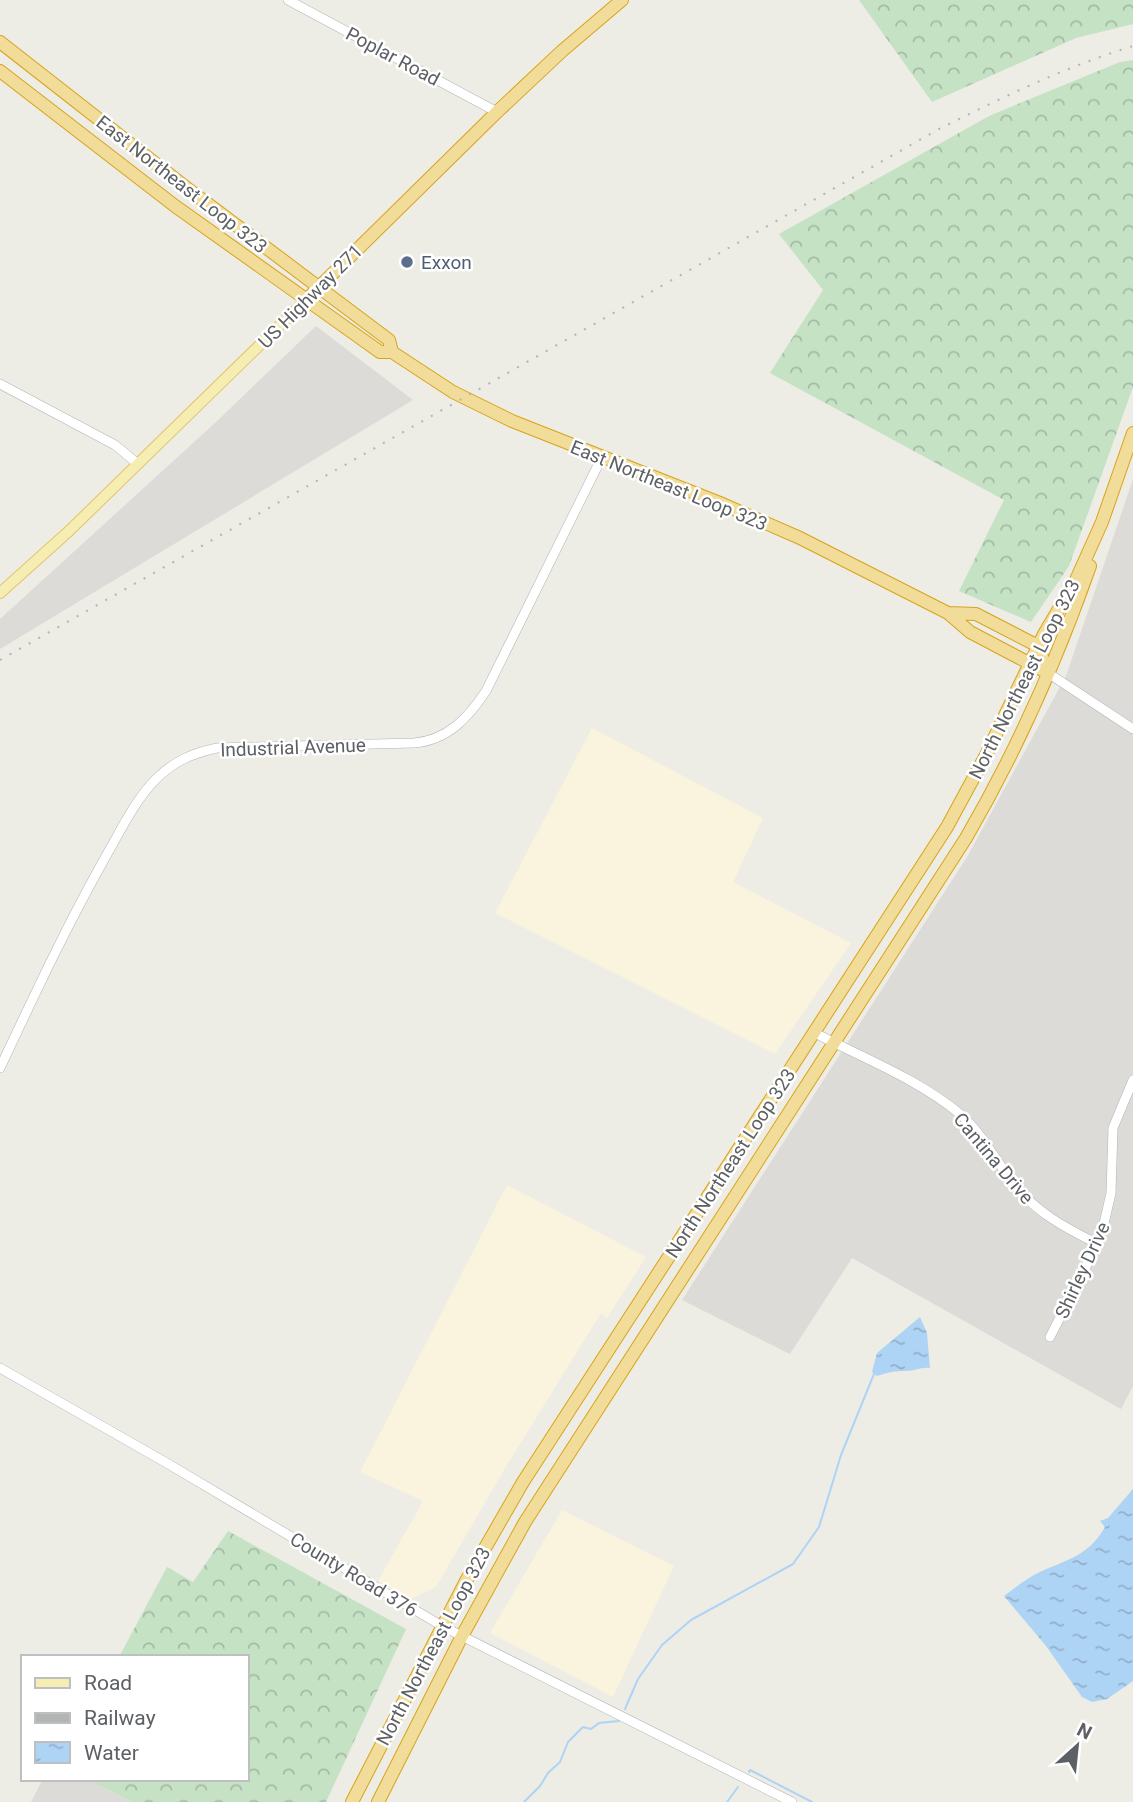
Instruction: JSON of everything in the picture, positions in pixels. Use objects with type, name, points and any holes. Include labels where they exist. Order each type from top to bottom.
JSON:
[{"type":"highway","name":"US Highway 271","points":[[307,299],[497,112],[621,0]]},
{"type":"highway","name":"East Northeast Loop 323","points":[[0,42],[188,189],[389,340],[393,352]]},
{"type":"highway","name":"East Northeast Loop 323","points":[[0,71],[175,206],[380,352],[393,352],[439,383],[486,409],[768,523],[948,613],[970,632],[1048,673]]},
{"type":"highway","points":[[76,131],[90,113]]},
{"type":"highway","points":[[175,206],[188,189]]},
{"type":"highway","name":"North Northeast Loop 323","points":[[352,1802],[442,1626],[512,1499],[947,827],[986,755],[1038,646],[1068,594],[1102,522],[1133,433]]},
{"type":"highway","name":"North Northeast Loop 323","points":[[378,1802],[462,1636],[524,1522],[966,838],[995,784],[1068,629],[1102,522]]},
{"type":"highway","name":"East Northeast Loop 323","points":[[948,613],[976,614],[1038,646]]},
{"type":"highway","points":[[1038,646],[1048,673]]},
{"type":"highway","points":[[947,827],[966,838]]},
{"type":"highway","points":[[773,1097],[791,1110]]},
{"type":"highway","points":[[589,1379],[608,1391]]},
{"type":"main road","name":"US Highway 271","points":[[0,593],[60,540],[307,299]]},
{"type":"street","name":"Poplar Road","points":[[288,0],[497,112]]},
{"type":"street","points":[[0,384],[115,445],[138,464]]},
{"type":"street","name":"Industrial Avenue","points":[[0,1068],[49,962],[89,887],[139,800],[154,781],[171,766],[187,757],[217,748],[414,743],[433,740],[449,732],[469,715],[486,691],[602,457]]},
{"type":"street","points":[[1048,673],[1133,729]]},
{"type":"street","name":"Cantina Drive","points":[[815,1033],[907,1081],[959,1113],[973,1127],[1014,1184],[1034,1205],[1054,1221],[1098,1244]]},
{"type":"street","name":"Shirley Drive","points":[[1050,1337],[1098,1244],[1110,1205],[1113,1128],[1133,1080]]},
{"type":"street","name":"County Road 376","points":[[0,1368],[442,1626],[792,1802]]},
{"type":"shaded area","points":[[316,326],[413,400],[0,649],[0,619],[215,423]]},
{"type":"shaded area","points":[[1133,479],[1133,1386],[1121,1409],[852,1258],[790,1354],[682,1300],[967,857],[1066,676]]},
{"type":"shaded area","points":[[592,728],[763,818],[733,882],[851,943],[775,1054],[495,913]]},
{"type":"shaded area","points":[[507,1185],[646,1257],[607,1318],[601,1313],[504,1470],[436,1587],[411,1599],[378,1581],[423,1501],[360,1472]]},
{"type":"shaded area","points":[[562,1510],[674,1566],[613,1697],[490,1633]]},
{"type":"shaded area","points":[[42,1781],[92,1781],[132,1802],[31,1802]]},
{"type":"green space","points":[[859,0],[1133,0],[1133,24],[1076,38],[932,102]]},
{"type":"green space","points":[[1133,60],[1133,387],[1069,566],[1031,622],[959,591],[1004,500],[770,373],[823,290],[779,234],[989,116],[1120,62]]},
{"type":"green space","points":[[228,1531],[406,1629],[326,1802],[132,1802],[92,1781],[248,1781],[248,1655],[120,1655],[167,1567],[193,1582]]},
{"type":"water","points":[[920,1317],[927,1333],[930,1368],[877,1376],[872,1372],[877,1353]]},
{"type":"water","points":[[1133,1489],[1133,1681],[1107,1699],[1092,1702],[1082,1697],[1046,1646],[1004,1596],[1032,1576],[1085,1550],[1105,1527],[1100,1521],[1108,1518]]},
{"type":"waterway","points":[[625,1709],[638,1679],[662,1645],[691,1620],[793,1564],[819,1527],[841,1455],[874,1374]]},
{"type":"waterway","points":[[524,1802],[560,1762],[568,1742],[583,1727],[591,1729],[599,1723],[619,1721]]},
{"type":"waterway","points":[[749,1772],[750,1770],[812,1802]]},
{"type":"waterway","points":[[727,1802],[738,1787]]},
{"type":"railway","points":[[0,660],[939,129],[1059,73],[1133,46]]},
{"type":"place","name":"Exxon","points":[[407,262]]}]
